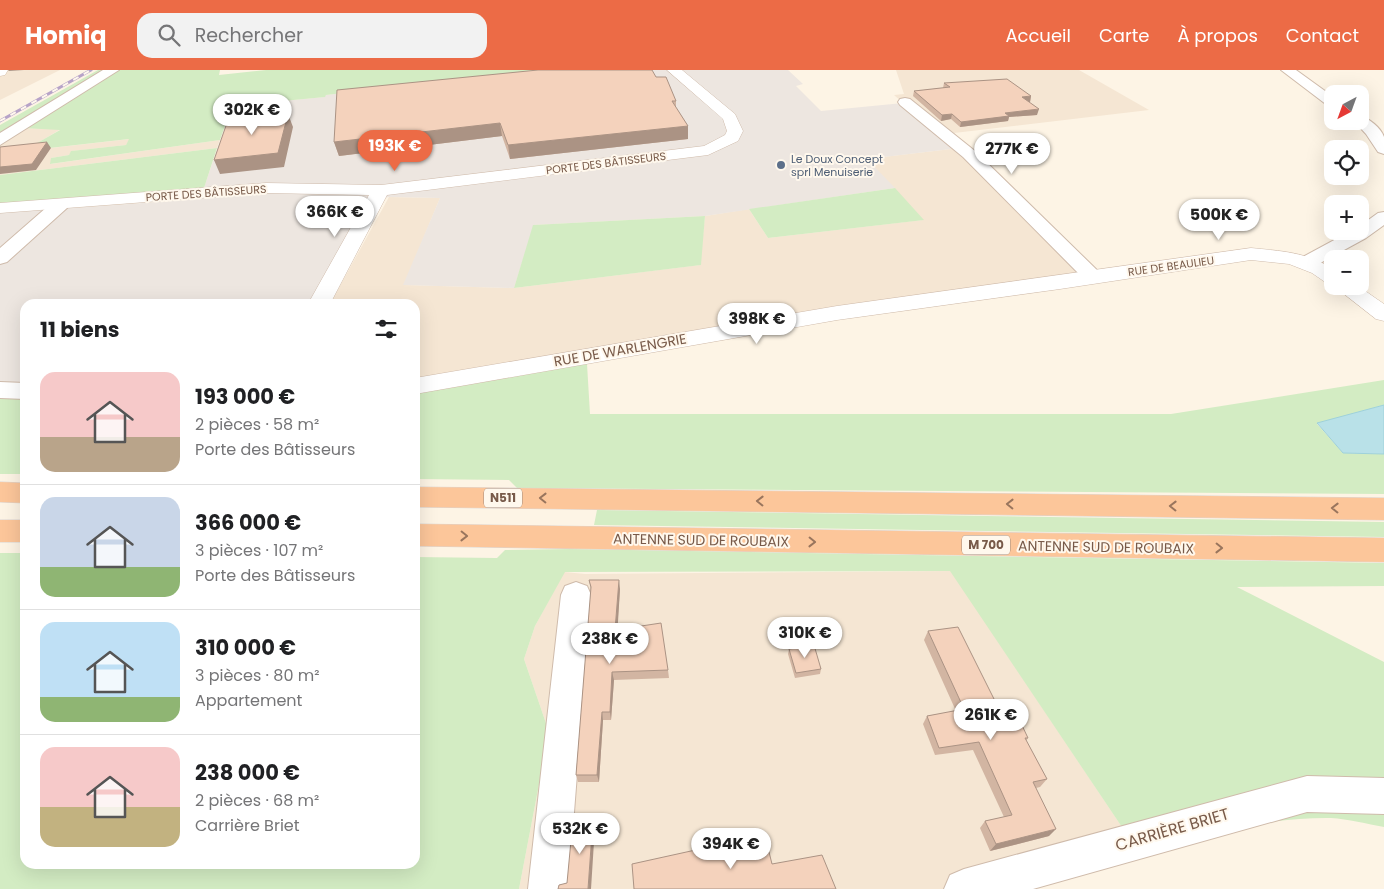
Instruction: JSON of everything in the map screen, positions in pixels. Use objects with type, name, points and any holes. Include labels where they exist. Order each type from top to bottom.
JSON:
[{"type":"highway","points":[[0,492],[20,492]]},
{"type":"highway","name":"N511","points":[[420,497],[1384,509]]},
{"type":"highway","points":[[0,531],[20,531]]},
{"type":"highway","name":"ANTENNE SUD DE ROUBAIX","points":[[420,535],[1384,550]]},
{"type":"street","points":[[0,140],[112,70]]},
{"type":"street","name":"PORTE DES BÂTISSEURS","points":[[0,208],[266,188],[382,190],[708,150],[732,138],[735,131],[730,117],[674,70]]},
{"type":"street","points":[[1288,70],[1324,96]]},
{"type":"street","points":[[905,102],[969,154],[1093,277]]},
{"type":"street","points":[[1369,128],[1384,149]]},
{"type":"street","points":[[322,299],[382,190]]},
{"type":"street","points":[[0,258],[61,204]]},
{"type":"street","points":[[1306,263],[1360,234],[1384,217]]},
{"type":"street","name":"RUE DE BEAULIEU","points":[[1093,277],[1251,254],[1280,255],[1306,263],[1324,273]]},
{"type":"street","name":"RUE DE WARLENGRIE","points":[[420,385],[837,313],[1093,277]]},
{"type":"street","points":[[1357,295],[1384,314]]},
{"type":"street","points":[[0,390],[20,391]]},
{"type":"street","points":[[548,889],[576,595]]},
{"type":"street","name":"CARRIÈRE BRIET","points":[[964,889],[1284,798],[1307,794],[1384,796]]},
{"type":"shaded area","points":[[0,70],[60,70],[0,100]]},
{"type":"shaded area","points":[[545,70],[788,70],[803,84],[796,86],[821,111],[903,103],[954,133],[968,147],[867,159],[895,188],[705,216],[534,225],[514,288],[403,285],[440,198],[389,197],[369,201],[313,299],[20,299],[20,387],[0,385],[0,213],[200,199],[232,106],[324,97],[326,95]]},
{"type":"shaded area","points":[[896,70],[1079,70],[1149,110],[954,133],[903,103],[894,95],[904,94]]},
{"type":"shaded area","points":[[14,128],[61,129],[24,151],[130,139],[126,145],[72,151],[69,155],[51,158],[51,164],[220,140],[217,148],[0,175],[0,136]]},
{"type":"shaded area","points":[[968,147],[1095,273],[420,380],[420,299],[333,299],[389,197],[440,198],[404,285],[514,288],[700,265],[705,216],[749,209],[768,238],[923,220],[866,159]]},
{"type":"shaded area","points":[[951,571],[1138,851],[1010,889],[519,889],[549,732],[524,659],[535,626],[564,572],[585,574]]},
{"type":"green space","points":[[98,70],[108,70],[0,136],[0,125]]},
{"type":"green space","points":[[116,70],[220,70],[219,75],[266,70],[545,70],[326,95],[325,97],[232,106],[220,140],[50,164],[51,158],[69,155],[71,151],[126,145],[129,139],[23,151],[60,130],[22,128]]},
{"type":"green space","points":[[217,148],[204,188],[0,204],[0,175]]},
{"type":"green space","points":[[895,188],[924,220],[768,238],[749,209]]},
{"type":"green space","points":[[705,216],[701,265],[514,288],[533,225]]},
{"type":"green space","points":[[587,364],[590,414],[1171,414],[1384,380],[1384,405],[1317,424],[1343,453],[1384,454],[1384,494],[517,488],[509,480],[420,479],[420,393]]},
{"type":"green space","points":[[0,397],[20,399],[20,474],[0,474]]},
{"type":"green space","points":[[597,510],[1384,522],[1384,537],[594,525]]},
{"type":"green space","points":[[570,549],[1384,563],[1384,586],[1237,587],[1384,662],[1384,827],[1331,818],[1284,820],[1208,833],[1138,851],[950,571],[565,572],[535,626],[524,659],[549,732],[519,889],[0,889],[0,553],[20,553],[20,869],[420,869],[420,557],[497,558],[505,550]]},
{"type":"water","points":[[1384,405],[1384,454],[1343,453],[1317,423]]},
{"type":"building","points":[[538,70],[652,70],[656,77],[666,77],[676,101],[672,101],[688,126],[508,145],[500,123],[334,142],[337,90]]},
{"type":"building","points":[[1007,79],[1031,96],[1022,97],[1039,109],[1005,113],[1009,116],[961,122],[952,114],[942,115],[914,91],[950,87],[944,83]]},
{"type":"building","points":[[252,102],[256,118],[288,114],[278,153],[214,160],[228,120],[240,119]]},
{"type":"building","points":[[47,142],[32,164],[0,167],[0,147]]},
{"type":"building","points":[[589,580],[619,580],[615,630],[661,623],[668,670],[612,672],[610,712],[602,712],[597,775],[576,775],[591,587]]},
{"type":"building","points":[[958,627],[1004,719],[1018,717],[1028,738],[1025,738],[1047,779],[1033,782],[1056,829],[996,844],[985,821],[1012,815],[979,742],[939,748],[927,716],[964,709],[928,631]]},
{"type":"building","points":[[814,645],[821,669],[796,673],[789,649]]},
{"type":"building","points":[[573,819],[593,819],[588,889],[558,889],[559,885],[567,883]]},
{"type":"building","points":[[759,836],[764,853],[769,852],[772,864],[822,855],[836,889],[634,889],[632,864]]},
{"type":"railway","points":[[0,121],[91,70]]},
{"type":"place","name":"Le Doux Concept sprl Menuiserie","points":[[781,165]]}]
